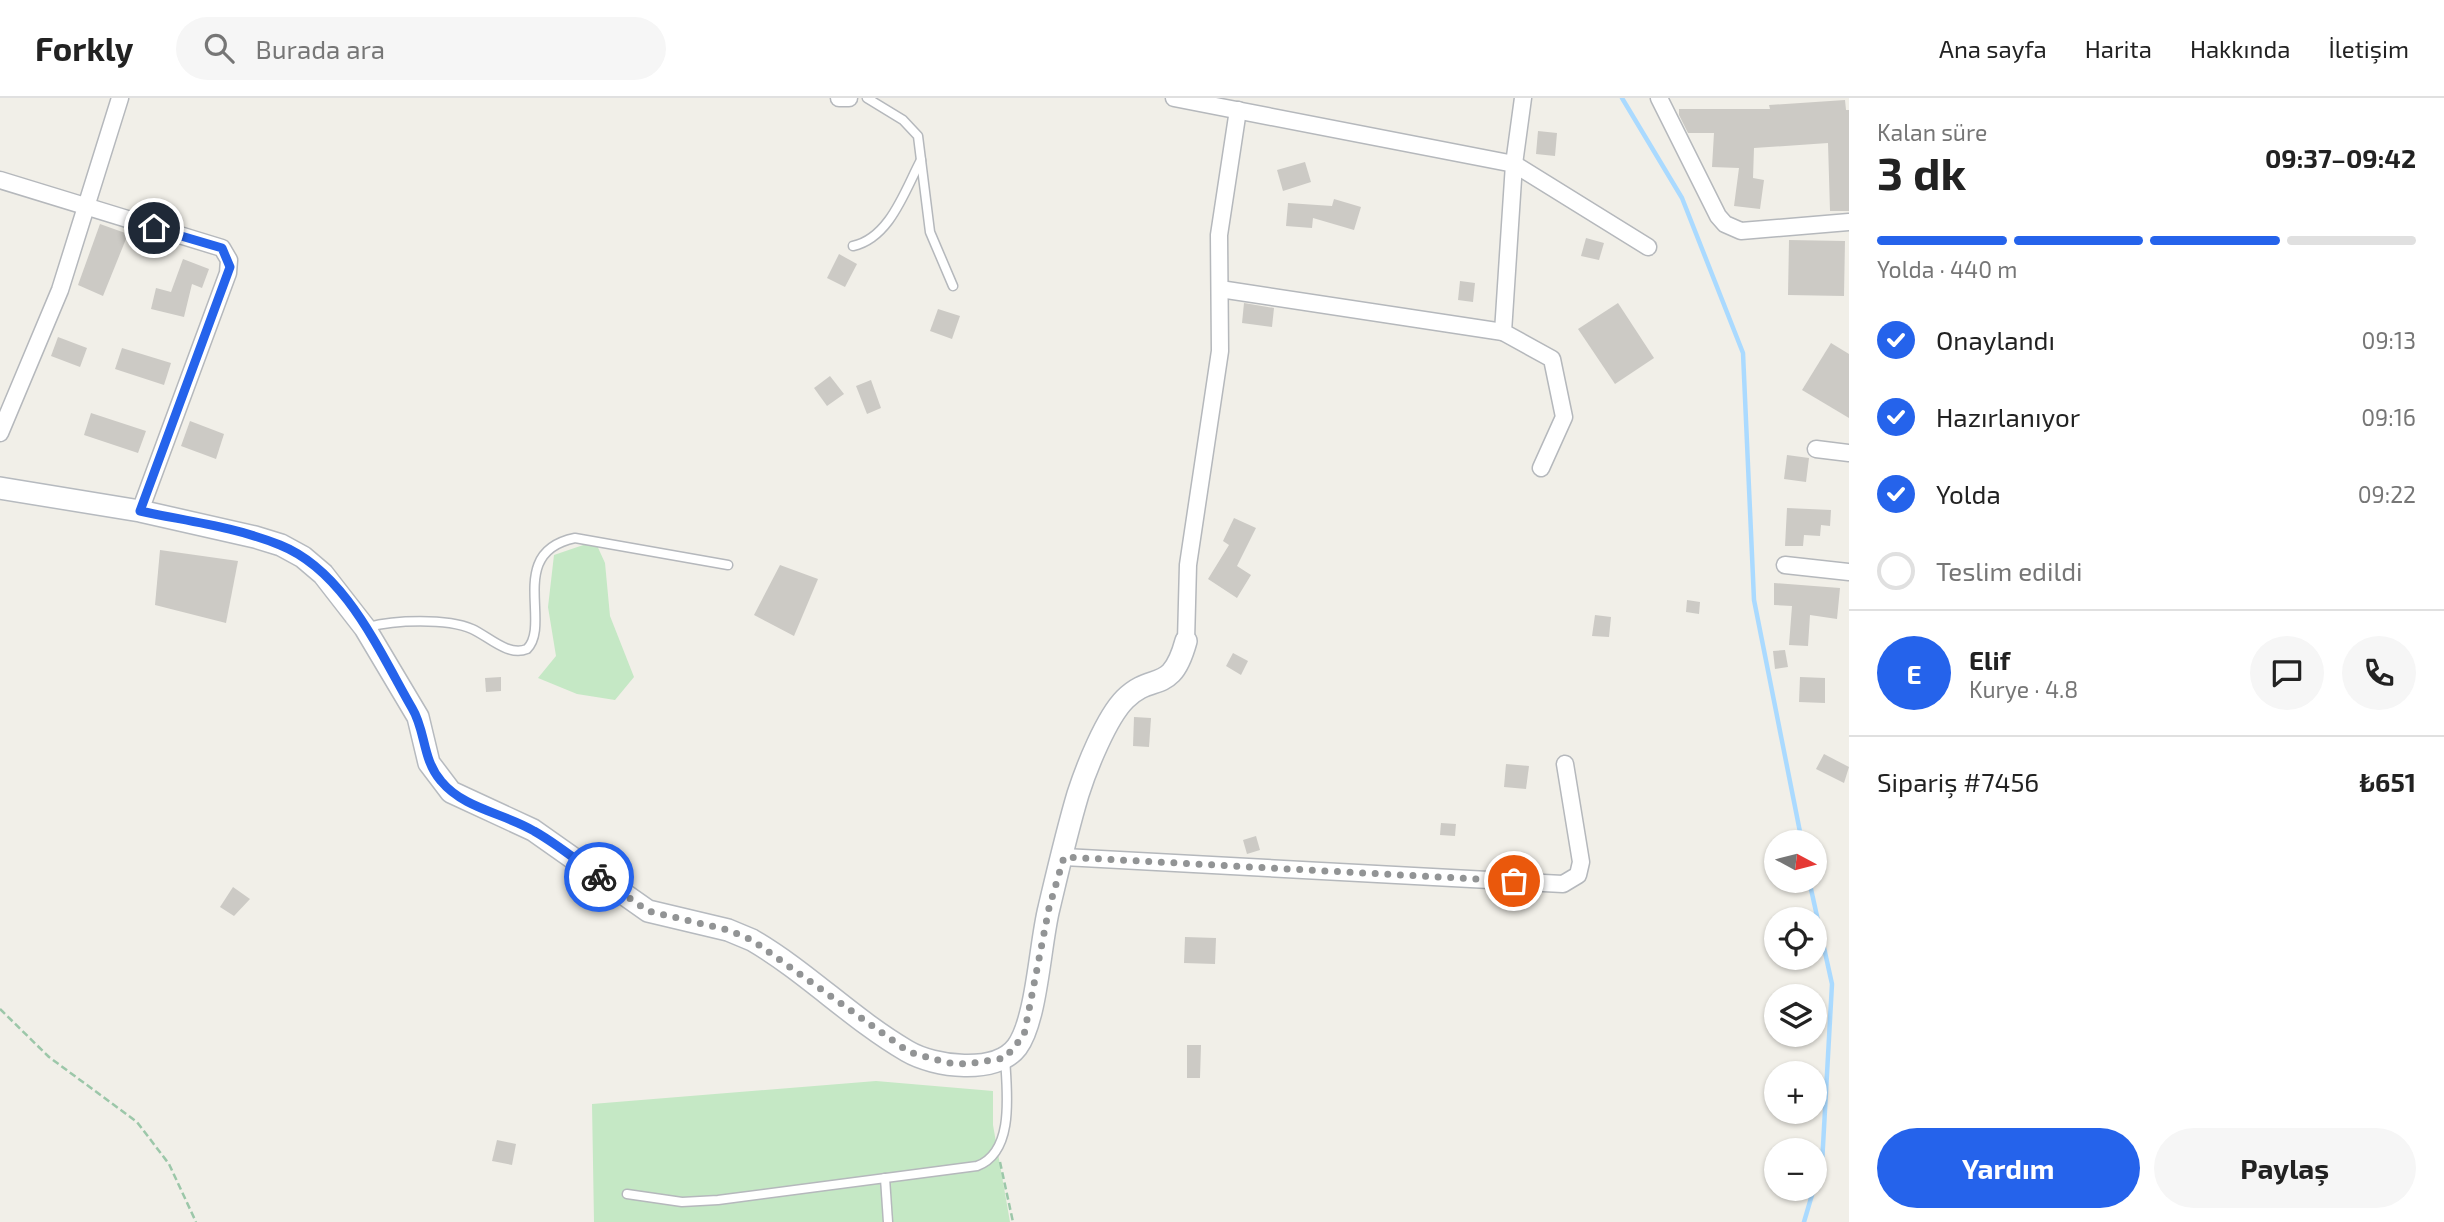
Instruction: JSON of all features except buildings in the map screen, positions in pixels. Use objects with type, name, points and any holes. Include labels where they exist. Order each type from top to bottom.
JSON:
[{"type":"street","points":[[0,433],[45,331],[120,98]]},
{"type":"street","points":[[839,98],[849,98]]},
{"type":"street","points":[[1174,98],[1514,164],[1648,247]]},
{"type":"street","points":[[1503,332],[1514,164],[1522,98]]},
{"type":"street","points":[[1660,98],[1718,216],[1725,224],[1741,231],[1849,222]]},
{"type":"street","points":[[0,488],[140,511],[281,545],[323,574],[365,628],[418,717],[429,763],[451,792],[533,830],[648,911],[728,930],[752,940],[909,1052],[948,1063],[967,1064],[1005,1058],[1024,1035],[1049,908],[1079,794],[1116,709],[1135,691],[1161,682],[1172,673],[1181,660],[1186,641],[1188,565],[1220,351],[1219,235],[1238,110]]},
{"type":"street","points":[[0,180],[222,248],[229,260],[228,273],[140,511]]},
{"type":"street","points":[[1220,289],[1503,332],[1552,359],[1564,417],[1541,468]]},
{"type":"street","points":[[1816,449],[1849,453]]},
{"type":"street","points":[[1785,565],[1849,572]]},
{"type":"street","points":[[1064,857],[1563,884],[1578,875],[1581,862],[1565,764]]},
{"type":"lane","points":[[867,98],[912,127],[921,146],[930,232],[953,286]]},
{"type":"lane","points":[[853,246],[868,242],[880,232],[921,160]]},
{"type":"lane","points":[[365,628],[379,625],[451,623],[471,628],[510,650],[527,649],[534,635],[533,591],[539,565],[557,545],[575,538],[728,565]]},
{"type":"lane","points":[[628,1194],[700,1202],[977,1166],[997,1152],[1006,1108],[1005,1058]]},
{"type":"lane","points":[[885,1178],[888,1222]]},
{"type":"path","points":[[0,1009],[49,1057],[137,1122],[169,1164],[196,1222]]},
{"type":"path","points":[[997,1152],[1013,1222]]},
{"type":"green space","points":[[595,541],[605,563],[610,616],[634,677],[615,700],[577,694],[538,678],[556,656],[548,607],[554,555]]},
{"type":"green space","points":[[876,1081],[993,1091],[993,1125],[1010,1222],[594,1222],[592,1104]]},
{"type":"waterway","points":[[1622,98],[1682,198],[1743,353],[1754,600],[1800,830]]},
{"type":"waterway","points":[[1812,893],[1832,984],[1823,1138]]},
{"type":"waterway","points":[[1804,1222],[1810,1201]]},
{"type":"way so far","points":[[599,877],[648,911],[728,930],[752,940],[773,952],[909,1052],[927,1059],[967,1064],[987,1063],[1005,1058],[1016,1049],[1024,1035],[1049,908],[1064,857],[1514,881]]},
{"type":"route","points":[[154,228],[222,248],[230,267],[140,511],[255,537],[281,545],[303,557],[337,590],[365,628],[418,717],[422,744],[439,780],[451,792],[471,803],[533,830],[599,877]]}]
